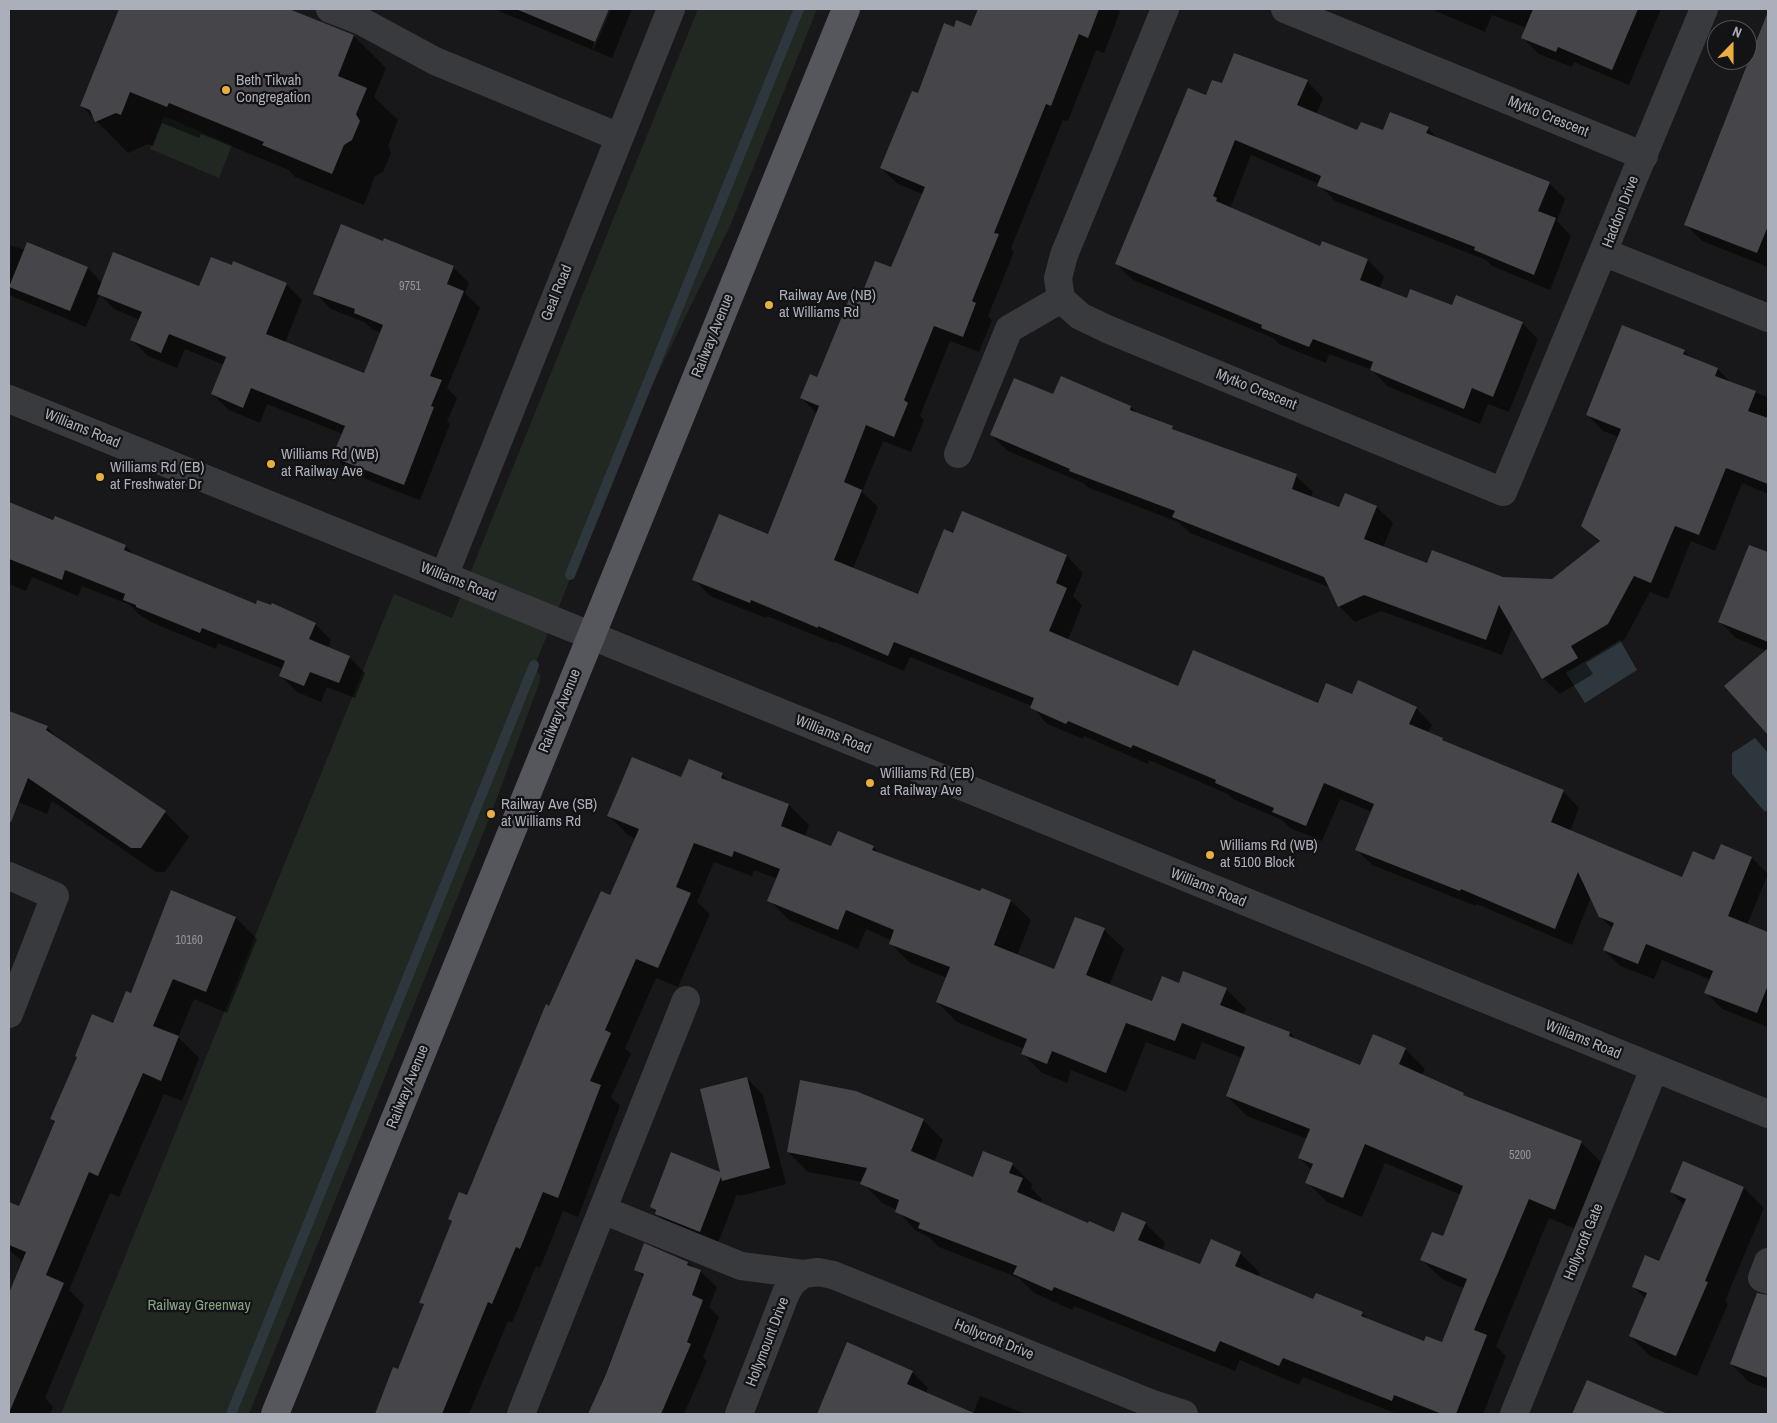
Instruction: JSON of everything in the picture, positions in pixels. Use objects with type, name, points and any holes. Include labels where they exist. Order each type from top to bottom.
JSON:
[{"type":"main road","name":"Railway Avenue","points":[[276,1414],[590,636],[846,9]]},
{"type":"street","points":[[330,9],[361,21],[435,61],[619,137]]},
{"type":"street","name":"Geal Road","points":[[444,576],[672,9]]},
{"type":"street","points":[[958,454],[1009,329],[1061,299],[1058,278],[1064,255],[1165,9]]},
{"type":"street","name":"Mytko Crescent","points":[[1285,9],[1644,156]]},
{"type":"street","name":"Haddon Drive","points":[[1704,9],[1603,252],[1768,318]]},
{"type":"street","name":"Mytko Crescent","points":[[1061,299],[1080,316],[1107,330],[1503,492],[1603,252]]},
{"type":"street","name":"Williams Road","points":[[9,399],[1768,1114]]},
{"type":"street","points":[[9,876],[55,896],[9,1014]]},
{"type":"street","points":[[521,1414],[686,1000]]},
{"type":"street","name":"Hollycroft Gate","points":[[1514,1414],[1654,1069]]},
{"type":"street","name":"Hollycroft Drive","points":[[603,1210],[741,1266],[803,1274],[818,1272],[841,1278],[1148,1409],[1184,1414]]},
{"type":"street","points":[[1768,1262],[1762,1278],[1768,1280]]},
{"type":"street","name":"Hollymount Drive","points":[[739,1414],[786,1293],[792,1283],[803,1274]]},
{"type":"green space","name":"Railway Greenway","points":[[698,9],[817,9],[730,226],[636,418],[534,667],[540,675],[540,681],[491,814],[249,1414],[61,1414],[394,594],[452,618]]},
{"type":"green space","points":[[164,116],[232,145],[219,178],[150,149]]},
{"type":"shaded area","points":[[1620,640],[1637,670],[1585,703],[1566,673]]},
{"type":"shaded area","points":[[1755,738],[1768,753],[1768,809],[1765,812],[1732,774],[1732,753]]},
{"type":"building","name":"Beth Tikvah Congregation","points":[[119,9],[289,9],[354,35],[338,76],[367,88],[356,114],[360,121],[352,140],[344,145],[332,174],[262,145],[264,142],[169,103],[167,107],[130,92],[121,115],[116,113],[95,122],[90,110],[80,106]]},
{"type":"building","points":[[516,9],[609,9],[595,42]]},
{"type":"building","points":[[978,9],[1099,9],[1088,38],[1079,34],[1051,106],[1046,104],[994,233],[999,234],[972,301],[976,303],[963,337],[934,326],[904,400],[908,403],[894,437],[866,425],[844,482],[862,490],[834,560],[918,594],[944,529],[953,533],[962,511],[1067,555],[1056,583],[1067,588],[1049,631],[1178,686],[1193,650],[1318,703],[1326,683],[1352,694],[1358,680],[1417,707],[1409,724],[1443,738],[1442,740],[1564,790],[1551,822],[1682,877],[1693,851],[1714,860],[1721,844],[1752,857],[1728,916],[1768,932],[1768,985],[1757,1013],[1704,993],[1713,971],[1646,944],[1638,964],[1603,950],[1614,923],[1599,917],[1578,872],[1555,929],[1461,889],[1460,891],[1355,850],[1374,804],[1324,783],[1306,826],[1272,812],[1274,808],[1215,783],[1216,780],[1133,745],[1131,748],[1068,721],[1066,724],[1030,708],[1034,698],[894,642],[888,656],[751,600],[750,603],[692,580],[719,514],[768,534],[819,406],[800,398],[810,374],[817,377],[850,297],[859,301],[875,261],[891,267],[925,187],[880,168],[912,91],[918,93],[944,23],[954,27],[956,20],[971,26]]},
{"type":"building","points":[[1533,9],[1638,9],[1612,70],[1558,47],[1556,52],[1521,38]]},
{"type":"building","points":[[1767,14],[1768,226],[1757,253],[1684,225],[1745,70],[1757,70],[1757,39]]},
{"type":"building","points":[[1234,53],[1308,80],[1297,105],[1357,130],[1361,122],[1383,130],[1390,112],[1429,127],[1426,133],[1550,182],[1538,211],[1556,218],[1534,275],[1474,250],[1475,247],[1317,186],[1321,176],[1235,140],[1213,196],[1217,198],[1216,201],[1320,246],[1322,241],[1368,259],[1360,280],[1407,298],[1410,289],[1452,305],[1456,295],[1523,322],[1493,397],[1472,388],[1464,409],[1370,370],[1373,362],[1313,339],[1309,347],[1261,328],[1262,325],[1115,264],[1188,88],[1206,95],[1212,80],[1222,83]]},
{"type":"building","points":[[341,224],[383,241],[384,238],[454,266],[447,284],[464,291],[430,376],[442,380],[431,406],[434,407],[404,485],[332,457],[345,426],[251,388],[243,408],[211,394],[226,357],[169,334],[161,353],[130,340],[142,312],[97,294],[113,252],[199,286],[211,257],[232,265],[233,261],[287,283],[266,334],[364,373],[383,325],[354,313],[355,309],[313,294]]},
{"type":"building","points":[[27,242],[88,267],[70,311],[9,287]]},
{"type":"building","points":[[1622,325],[1685,350],[1683,354],[1718,368],[1715,376],[1756,391],[1748,411],[1768,418],[1768,484],[1726,468],[1699,535],[1675,526],[1651,583],[1634,576],[1608,624],[1571,646],[1578,658],[1542,679],[1499,605],[1486,640],[1364,595],[1338,607],[1324,577],[1172,517],[1175,511],[1069,471],[1070,469],[990,435],[1014,378],[1053,394],[1061,376],[1131,406],[1130,410],[1173,426],[1172,429],[1297,474],[1292,489],[1339,507],[1345,493],[1377,506],[1364,539],[1427,563],[1432,550],[1503,577],[1552,579],[1600,541],[1581,526],[1621,429],[1586,415]]},
{"type":"building","points":[[9,502],[53,520],[55,516],[126,545],[124,550],[256,604],[257,600],[271,605],[272,603],[316,623],[309,639],[350,656],[339,683],[310,672],[304,686],[279,676],[285,661],[202,628],[200,633],[136,607],[136,605],[123,600],[125,594],[65,570],[62,580],[9,559]]},
{"type":"building","points":[[1749,545],[1768,552],[1768,642],[1718,622]]},
{"type":"building","points":[[1768,648],[1768,735],[1724,686]]},
{"type":"building","points":[[9,711],[48,726],[46,730],[166,811],[141,848],[131,848],[28,778],[11,822],[9,821]]},
{"type":"building","points":[[632,757],[681,777],[689,759],[723,773],[721,778],[789,804],[781,826],[831,846],[838,831],[874,846],[872,850],[980,891],[982,888],[1011,900],[994,945],[1054,969],[1075,917],[1105,928],[1086,975],[1152,1001],[1162,976],[1179,983],[1183,971],[1227,988],[1220,1005],[1290,1032],[1289,1036],[1360,1065],[1373,1034],[1406,1048],[1399,1064],[1464,1093],[1463,1095],[1582,1141],[1555,1210],[1529,1199],[1474,1330],[1487,1335],[1456,1414],[1442,1414],[1394,1395],[1392,1401],[1283,1358],[1279,1366],[1220,1341],[1215,1352],[1054,1287],[1052,1291],[1013,1274],[1017,1266],[918,1228],[920,1223],[895,1212],[899,1200],[860,1184],[867,1168],[787,1152],[800,1080],[856,1091],[924,1119],[911,1151],[973,1177],[983,1151],[1013,1163],[1009,1173],[1023,1178],[1017,1192],[1088,1223],[1089,1221],[1114,1232],[1122,1212],[1146,1222],[1138,1240],[1200,1264],[1211,1239],[1241,1252],[1235,1266],[1313,1299],[1316,1293],[1363,1312],[1361,1316],[1424,1341],[1426,1336],[1442,1342],[1467,1279],[1420,1260],[1432,1232],[1443,1236],[1463,1186],[1365,1144],[1343,1198],[1305,1183],[1313,1164],[1298,1158],[1310,1129],[1226,1096],[1245,1047],[1182,1023],[1175,1041],[1126,1023],[1106,1073],[1052,1051],[1047,1064],[1021,1054],[1027,1039],[936,1002],[950,967],[889,944],[894,930],[846,910],[838,930],[767,901],[780,869],[734,851],[732,857],[694,843],[676,887],[691,893],[658,968],[636,959],[605,1030],[611,1033],[590,1081],[601,1085],[558,1198],[543,1192],[520,1249],[516,1247],[492,1304],[488,1302],[442,1414],[375,1414],[393,1367],[398,1369],[424,1304],[419,1303],[452,1221],[448,1219],[459,1192],[467,1195],[546,1004],[549,1006],[601,891],[610,895],[639,829],[607,816]]},
{"type":"building","points":[[171,890],[236,917],[206,992],[173,979],[153,1026],[179,1036],[161,1081],[143,1073],[98,1176],[89,1172],[46,1275],[64,1283],[9,1413],[9,1293],[26,1252],[9,1245],[9,1202],[19,1206],[55,1121],[50,1119],[77,1057],[75,1056],[92,1014],[113,1023],[126,991],[131,993]]},
{"type":"building","points":[[747,1077],[770,1168],[722,1181],[721,1177],[700,1232],[655,1214],[656,1210],[650,1207],[671,1152],[720,1172],[700,1089]]},
{"type":"building","points":[[1683,1161],[1744,1187],[1705,1281],[1708,1282],[1676,1356],[1629,1336],[1647,1293],[1632,1287],[1645,1255],[1659,1261],[1686,1199],[1670,1192]]},
{"type":"building","points":[[644,1243],[688,1262],[687,1265],[701,1270],[692,1295],[703,1300],[687,1342],[691,1344],[661,1414],[588,1414],[606,1374],[644,1274],[634,1270]]},
{"type":"building","points":[[1757,1293],[1768,1295],[1768,1378],[1730,1364]]},
{"type":"building","points":[[847,1342],[913,1371],[907,1384],[976,1414],[817,1414]]},
{"type":"building","points":[[1587,1380],[1668,1414],[1572,1414]]},
{"type":"waterway","points":[[570,575],[799,9]]},
{"type":"waterway","points":[[231,1414],[534,665]]},
{"type":"place","name":"Beth Tikvah Congregation","points":[[226,90]]},
{"type":"place","name":"Railway Ave (NB) at Williams Rd","points":[[769,305]]},
{"type":"place","name":"Williams Rd (WB) at Railway Ave","points":[[271,464]]},
{"type":"place","name":"Williams Rd (EB) at Freshwater Dr","points":[[100,477]]},
{"type":"place","name":"Williams Rd (EB) at Railway Ave","points":[[870,783]]},
{"type":"place","name":"Railway Ave (SB) at Williams Rd","points":[[491,814]]},
{"type":"place","name":"Williams Rd (WB) at 5100 Block","points":[[1210,855]]}]
